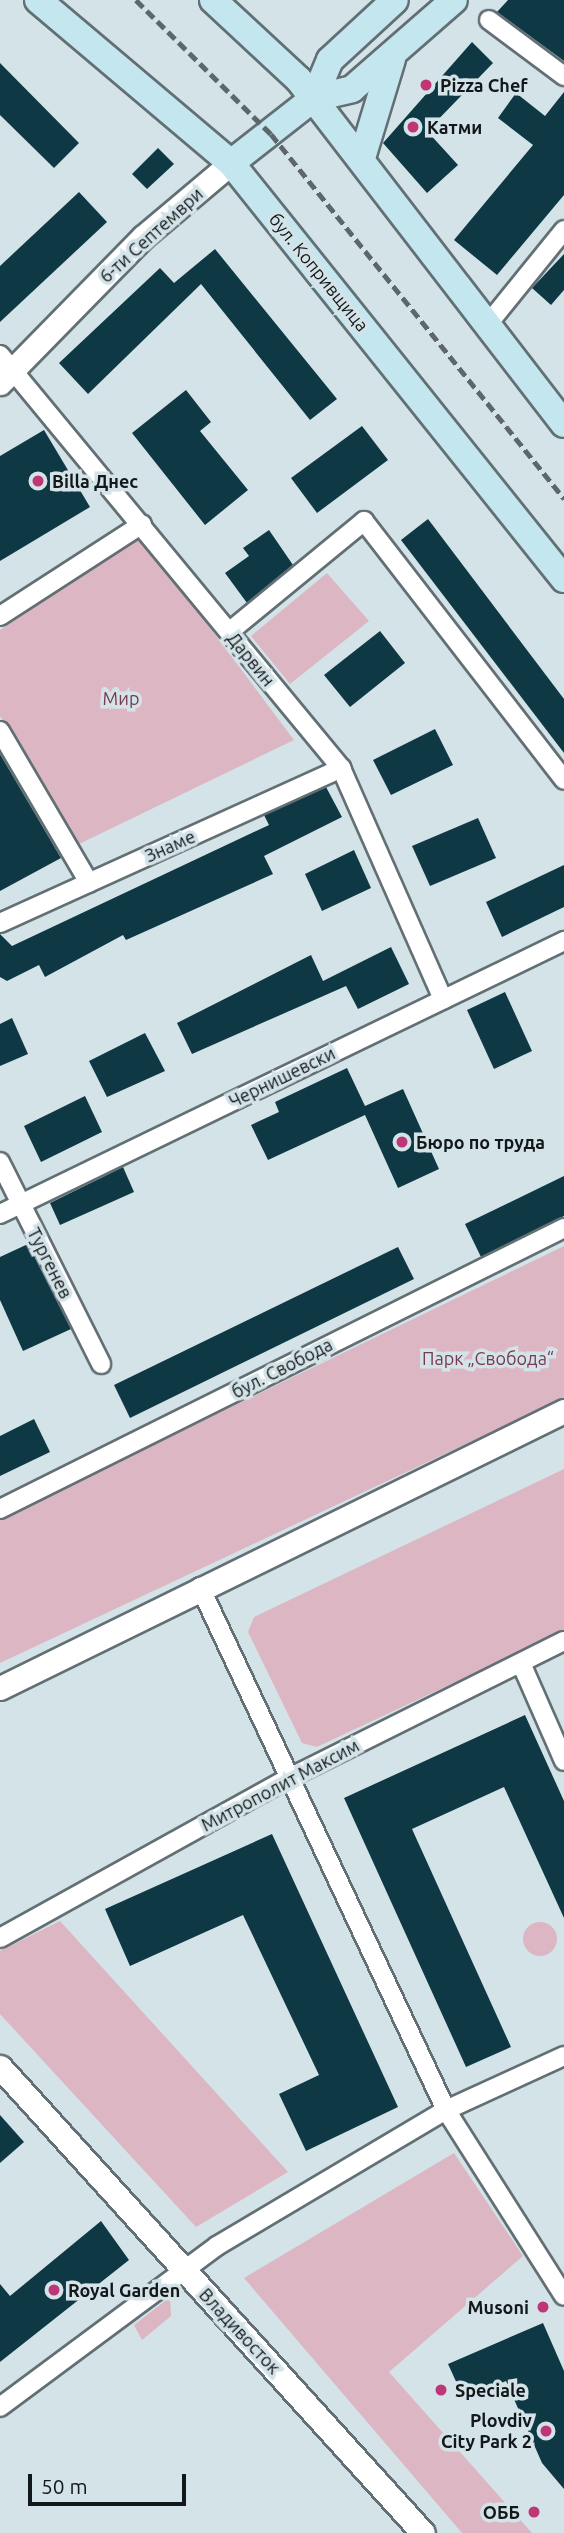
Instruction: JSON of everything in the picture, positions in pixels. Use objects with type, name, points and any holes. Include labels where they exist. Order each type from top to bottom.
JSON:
[{"type":"main road","name":"бул. Копривщица","points":[[38,0],[231,163],[564,579]]},
{"type":"main road","points":[[213,0],[314,99],[564,424]]},
{"type":"main road","points":[[314,99],[330,60],[395,0]]},
{"type":"main road","name":"6-ти Септември","points":[[231,163],[314,99],[352,89],[392,59],[454,0]]},
{"type":"main road","points":[[362,158],[392,59]]},
{"type":"street","points":[[489,20],[564,76]]},
{"type":"street","name":"6-ти Септември","points":[[4,368],[144,237],[231,163]]},
{"type":"street","points":[[488,324],[564,230]]},
{"type":"street","name":"Дарвин","points":[[4,368],[142,524],[341,768],[443,999]]},
{"type":"street","points":[[229,632],[364,520],[564,780]]},
{"type":"street","points":[[0,616],[142,524]]},
{"type":"street","points":[[0,731],[89,883]]},
{"type":"street","name":"Знаме","points":[[0,923],[341,768]]},
{"type":"street","name":"Чернишевски","points":[[0,1214],[564,941]]},
{"type":"street","name":"Тургенев","points":[[0,1163],[102,1364]]},
{"type":"street","name":"бул. Свобода","points":[[0,1509],[564,1227]]},
{"type":"street","points":[[0,1688],[200,1587],[564,1410]]},
{"type":"street","points":[[200,1587],[287,1779],[446,2110],[564,2296]]},
{"type":"street","name":"Митрополит Максим","points":[[0,1938],[287,1779],[564,1641]]},
{"type":"street","points":[[521,1662],[564,1761]]},
{"type":"street","points":[[1,2404],[183,2270],[446,2110],[564,2056]]},
{"type":"street","name":"Владивосток","points":[[0,2067],[423,2533]]},
{"type":"green space","name":"Мир","points":[[141,536],[294,740],[77,845],[0,716],[0,630]]},
{"type":"green space","points":[[327,573],[369,621],[290,684],[251,636]]},
{"type":"green space","name":"Парк „Свобода“","points":[[564,1246],[564,1398],[0,1663],[0,1519]]},
{"type":"green space","points":[[564,1469],[564,1631],[317,1747],[302,1743],[248,1632],[254,1617]]},
{"type":"green space","points":[[60,1921],[288,2172],[196,2227],[0,2014],[0,1951]]},
{"type":"green space","points":[[540,1922],[552,1927],[557,1939],[552,1951],[540,1956],[528,1951],[523,1939],[528,1927]]},
{"type":"green space","points":[[454,2153],[523,2256],[389,2372],[532,2533],[462,2533],[244,2278]]},
{"type":"green space","points":[[170,2297],[171,2316],[142,2340],[134,2325]]},
{"type":"building","points":[[508,0],[564,0],[564,61],[497,12]]},
{"type":"building","points":[[472,42],[493,63],[427,131],[458,165],[427,193],[383,143]]},
{"type":"building","points":[[0,63],[79,143],[54,168],[0,115]]},
{"type":"building","points":[[564,92],[564,195],[497,275],[454,240],[533,145],[498,118],[516,93],[545,116]]},
{"type":"building","points":[[158,148],[174,164],[147,189],[132,174]]},
{"type":"building","points":[[79,192],[107,222],[0,322],[0,266]]},
{"type":"building","points":[[215,249],[337,399],[310,420],[201,284],[88,394],[59,363],[160,268],[174,283]]},
{"type":"building","points":[[564,254],[564,290],[551,305],[532,288]]},
{"type":"building","points":[[186,390],[211,422],[200,431],[248,490],[205,525],[132,433]]},
{"type":"building","points":[[362,426],[388,460],[317,513],[291,478]]},
{"type":"building","name":"Billa Днес","points":[[44,430],[90,507],[0,561],[0,456]]},
{"type":"building","points":[[428,519],[564,699],[564,753],[401,540]]},
{"type":"building","points":[[269,530],[293,565],[247,603],[225,573],[249,556],[243,548]]},
{"type":"building","points":[[380,631],[405,663],[350,707],[324,675]]},
{"type":"building","points":[[435,729],[453,765],[391,795],[373,760]]},
{"type":"building","points":[[0,754],[61,858],[0,891]]},
{"type":"building","points":[[326,787],[342,817],[264,856],[273,874],[126,940],[123,935],[45,977],[39,965],[7,981],[0,977],[0,934],[12,946],[269,825],[264,815]]},
{"type":"building","points":[[478,818],[496,858],[430,886],[412,846]]},
{"type":"building","points":[[354,850],[371,888],[322,911],[305,874]]},
{"type":"building","points":[[564,865],[564,907],[502,937],[486,902]]},
{"type":"building","points":[[391,947],[409,984],[358,1009],[346,986],[192,1054],[177,1023],[311,955],[323,981]]},
{"type":"building","points":[[505,992],[532,1051],[494,1069],[467,1010]]},
{"type":"building","points":[[12,1018],[28,1054],[0,1066],[0,1024]]},
{"type":"building","points":[[145,1033],[165,1071],[107,1097],[89,1061]]},
{"type":"building","points":[[347,1068],[365,1106],[403,1089],[439,1169],[398,1188],[365,1115],[268,1160],[251,1125],[279,1112],[275,1102]]},
{"type":"building","points":[[85,1096],[102,1132],[41,1162],[24,1126]]},
{"type":"building","points":[[123,1167],[134,1192],[60,1225],[50,1203]]},
{"type":"building","points":[[564,1176],[564,1216],[481,1257],[465,1224]]},
{"type":"building","points":[[28,1244],[71,1329],[23,1351],[0,1300],[0,1257]]},
{"type":"building","points":[[398,1247],[414,1279],[130,1418],[114,1385]]},
{"type":"building","points":[[34,1419],[50,1452],[0,1476],[0,1436]]},
{"type":"building","points":[[525,1715],[564,1801],[564,1918],[504,1787],[412,1829],[511,2047],[466,2067],[344,1798]]},
{"type":"building","points":[[272,1834],[398,2107],[306,2151],[279,2094],[319,2075],[243,1915],[130,1966],[105,1909]]},
{"type":"building","points":[[0,2115],[24,2142],[0,2163]]},
{"type":"building","name":"Royal Garden","points":[[101,2221],[129,2260],[0,2362],[0,2284],[10,2296]]},
{"type":"building","name":"Plovdiv City Park 2","points":[[543,2323],[564,2371],[564,2489],[542,2463],[506,2381],[464,2399],[448,2364]]},
{"type":"railway","points":[[136,0],[271,134],[564,499]]},
{"type":"place","name":"Pizza Chef","points":[[426,85]]},
{"type":"place","name":"Катми","points":[[413,127]]},
{"type":"place","name":"Billa Днес","points":[[38,481]]},
{"type":"place","name":"Бюро по труда","points":[[402,1142]]},
{"type":"place","name":"Royal Garden","points":[[54,2290]]},
{"type":"place","name":"Musoni","points":[[543,2307]]},
{"type":"place","name":"Speciale","points":[[441,2390]]},
{"type":"place","name":"Plovdiv City Park 2","points":[[546,2431]]},
{"type":"place","name":"ОББ","points":[[534,2512]]}]
